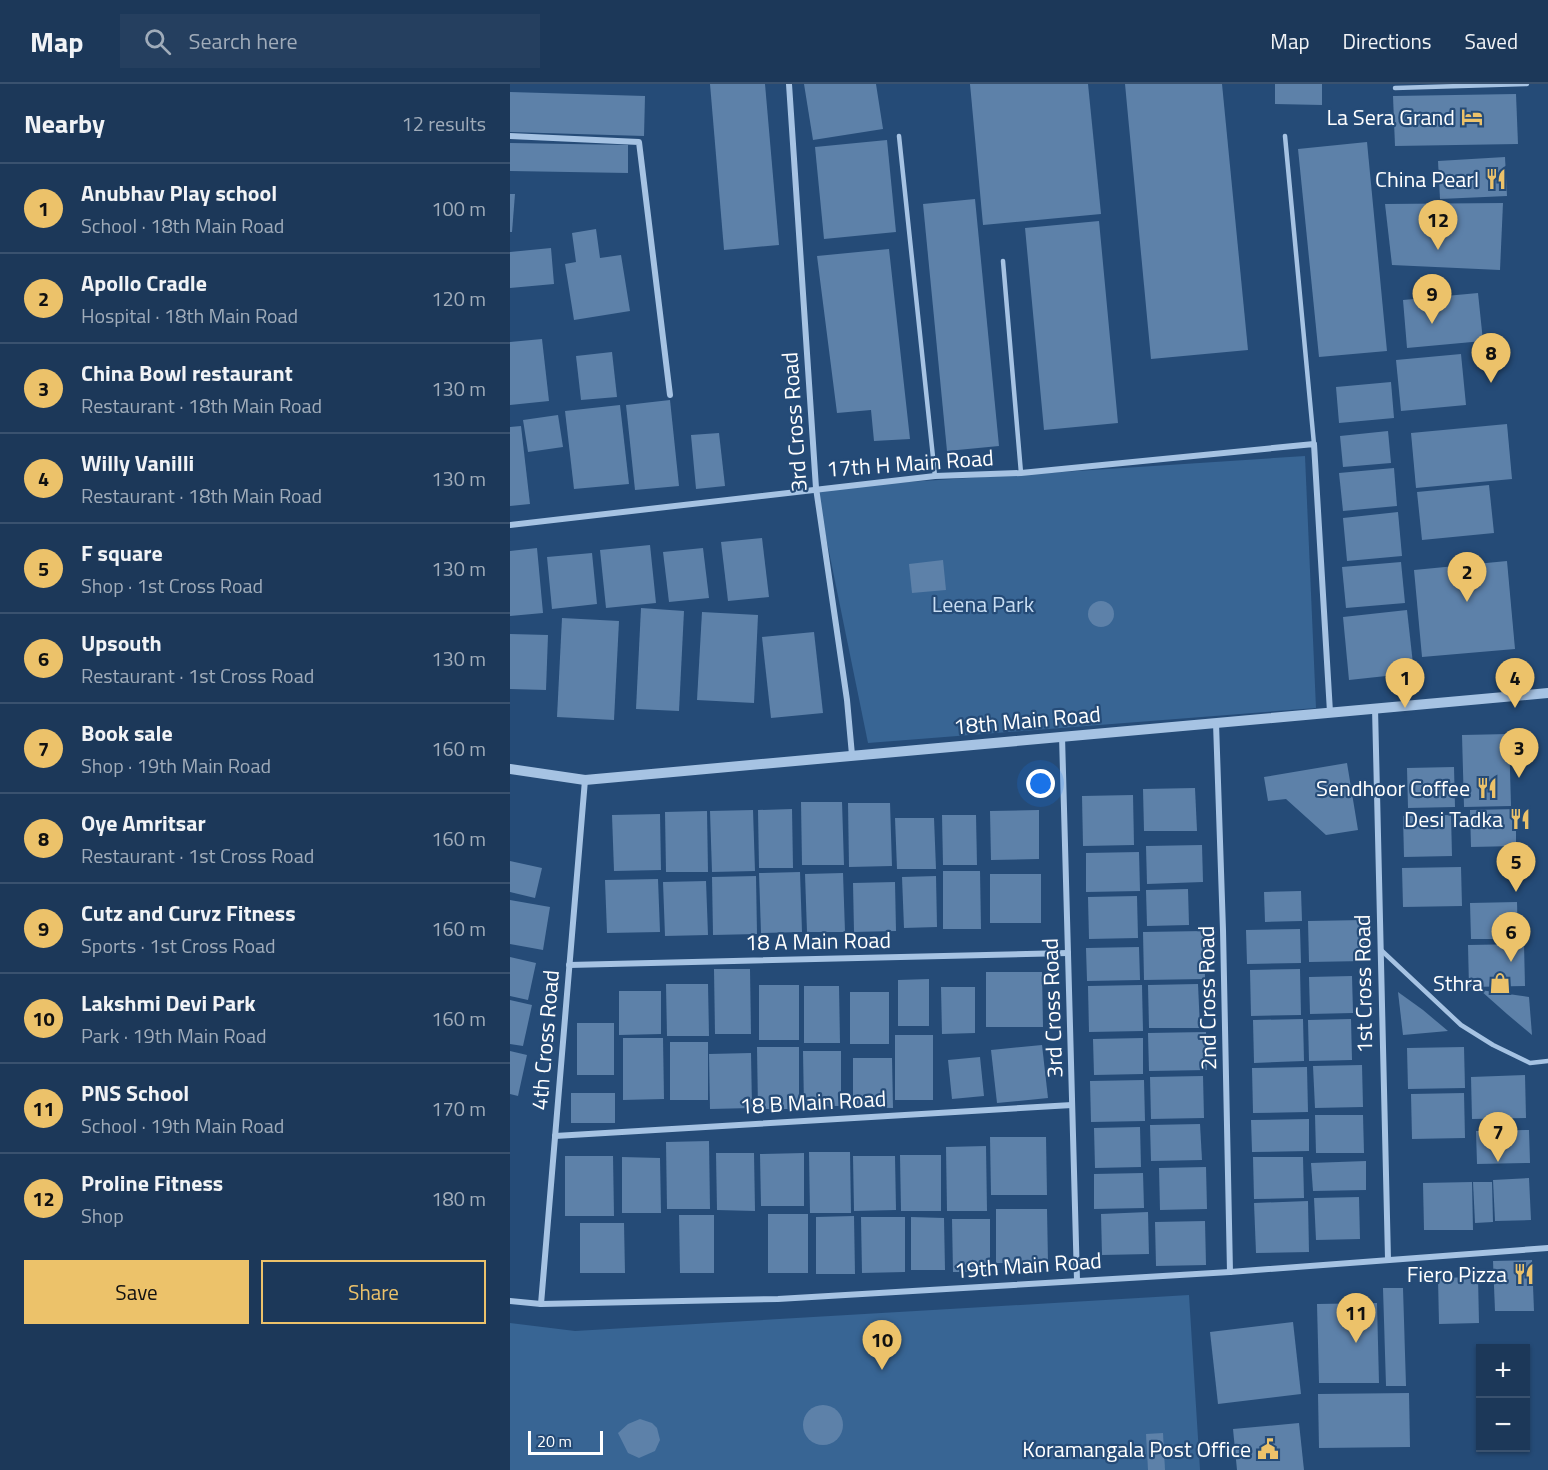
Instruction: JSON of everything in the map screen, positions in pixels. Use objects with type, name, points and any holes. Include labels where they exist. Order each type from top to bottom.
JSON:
[{"type":"street","name":"3rd Cross Road","points":[[789,84],[816,488],[847,700],[852,755]]},
{"type":"street","points":[[510,136],[639,142],[670,395]]},
{"type":"street","name":"17th H Main Road","points":[[510,525],[934,476],[1021,473],[1314,444]]},
{"type":"street","points":[[1314,444],[1330,712]]},
{"type":"street","name":"18th Main Road","points":[[510,769],[585,780],[1548,693]]},
{"type":"street","name":"1st Cross Road","points":[[1375,708],[1388,1259]]},
{"type":"street","name":"2nd Cross Road","points":[[1216,723],[1230,1272]]},
{"type":"street","name":"3rd Cross Road","points":[[1062,736],[1077,1280]]},
{"type":"street","name":"4th Cross Road","points":[[541,1304],[585,780]]},
{"type":"street","name":"18 A Main Road","points":[[569,965],[1068,953]]},
{"type":"street","name":"18 B Main Road","points":[[555,1136],[1072,1105]]},
{"type":"street","name":"19th Main Road","points":[[510,1300],[541,1304],[778,1299],[1230,1272],[1548,1248]]},
{"type":"lane","points":[[1395,87],[1527,84]]},
{"type":"lane","points":[[1285,135],[1314,444]]},
{"type":"lane","points":[[899,136],[934,476]]},
{"type":"lane","points":[[1003,261],[1021,473]]},
{"type":"lane","points":[[1380,950],[1461,1025],[1492,1046],[1530,1063],[1548,1061]]},
{"type":"green space","name":"Leena Park","points":[[1305,456],[1316,708],[868,743],[816,488]]},
{"type":"green space","points":[[1189,1295],[1200,1470],[510,1470],[510,1323],[575,1331]]},
{"type":"building","points":[[710,84],[765,84],[779,245],[724,250]]},
{"type":"building","points":[[804,84],[876,84],[883,129],[813,140]]},
{"type":"building","points":[[970,84],[1088,84],[1101,214],[983,225]]},
{"type":"building","points":[[1125,84],[1222,84],[1248,350],[1151,359]]},
{"type":"building","points":[[1275,84],[1322,84],[1322,105],[1275,104]]},
{"type":"building","points":[[510,92],[645,96],[644,136],[510,132]]},
{"type":"building","points":[[1516,94],[1518,144],[1395,146],[1393,96]]},
{"type":"building","points":[[887,140],[896,232],[824,239],[815,147]]},
{"type":"building","points":[[1367,142],[1387,351],[1319,357],[1298,149]]},
{"type":"building","points":[[510,143],[628,145],[628,173],[510,171]]},
{"type":"building","points":[[1505,157],[1507,196],[1440,199],[1438,161]]},
{"type":"building","points":[[510,194],[515,194],[512,232],[510,232]]},
{"type":"building","points":[[975,199],[999,446],[947,451],[923,204]]},
{"type":"building","points":[[1503,203],[1500,270],[1392,265],[1385,204]]},
{"type":"building","points":[[1099,221],[1118,423],[1044,430],[1025,228]]},
{"type":"building","points":[[596,229],[600,258],[621,255],[630,311],[574,320],[565,264],[576,262],[572,233]]},
{"type":"building","points":[[551,248],[554,284],[510,288],[510,252]]},
{"type":"building","points":[[889,249],[910,439],[874,441],[871,410],[837,413],[817,256]]},
{"type":"building","points":[[1478,293],[1483,341],[1407,348],[1403,300]]},
{"type":"building","points":[[542,339],[549,401],[510,405],[510,342]]},
{"type":"building","points":[[612,352],[617,397],[581,400],[576,356]]},
{"type":"building","points":[[1461,354],[1466,405],[1401,411],[1396,360]]},
{"type":"building","points":[[1391,382],[1394,418],[1339,423],[1336,387]]},
{"type":"building","points":[[670,400],[679,486],[635,490],[626,405]]},
{"type":"building","points":[[620,405],[629,484],[574,489],[565,411]]},
{"type":"building","points":[[558,415],[563,447],[528,452],[523,420]]},
{"type":"building","points":[[1507,424],[1512,479],[1416,488],[1411,433]]},
{"type":"building","points":[[521,426],[530,504],[510,506],[510,427]]},
{"type":"building","points":[[1388,431],[1391,463],[1343,467],[1340,436]]},
{"type":"building","points":[[719,433],[725,486],[696,489],[691,435]]},
{"type":"building","points":[[1394,468],[1397,506],[1343,511],[1339,473]]},
{"type":"building","points":[[1489,485],[1494,533],[1422,540],[1417,492]]},
{"type":"building","points":[[1398,512],[1402,556],[1347,561],[1343,518]]},
{"type":"building","points":[[762,538],[769,597],[728,601],[721,542]]},
{"type":"building","points":[[650,545],[656,603],[606,608],[600,550]]},
{"type":"building","points":[[537,548],[543,613],[510,616],[510,551]]},
{"type":"building","points":[[703,548],[709,598],[669,602],[663,552]]},
{"type":"building","points":[[592,553],[597,604],[552,609],[547,557]]},
{"type":"building","points":[[943,560],[946,590],[912,593],[909,564]]},
{"type":"building","points":[[1507,561],[1515,649],[1422,657],[1414,570]]},
{"type":"building","points":[[1401,562],[1405,603],[1346,608],[1342,567]]},
{"type":"building","points":[[1101,601],[1110,605],[1114,614],[1110,623],[1101,627],[1092,623],[1088,614],[1092,605]]},
{"type":"building","points":[[641,608],[684,611],[679,711],[636,709]]},
{"type":"building","points":[[1407,610],[1414,673],[1349,680],[1343,617]]},
{"type":"building","points":[[702,612],[758,615],[754,703],[697,700]]},
{"type":"building","points":[[562,618],[619,621],[614,720],[557,717]]},
{"type":"building","points":[[814,632],[823,713],[771,718],[762,637]]},
{"type":"building","points":[[510,634],[548,635],[546,690],[510,689]]},
{"type":"building","points":[[1509,734],[1511,806],[1464,807],[1462,735]]},
{"type":"building","points":[[1347,763],[1358,830],[1326,835],[1286,799],[1268,801],[1264,777]]},
{"type":"building","points":[[1454,767],[1455,807],[1408,808],[1407,768]]},
{"type":"building","points":[[1195,788],[1197,831],[1144,831],[1143,789]]},
{"type":"building","points":[[1133,795],[1134,845],[1083,846],[1082,796]]},
{"type":"building","points":[[801,802],[842,802],[844,865],[802,865]]},
{"type":"building","points":[[848,803],[890,803],[892,866],[849,867]]},
{"type":"building","points":[[792,809],[793,868],[759,868],[758,810]]},
{"type":"building","points":[[1516,809],[1516,846],[1471,847],[1470,810]]},
{"type":"building","points":[[753,810],[755,871],[712,872],[710,811]]},
{"type":"building","points":[[1039,810],[1039,859],[991,860],[990,811]]},
{"type":"building","points":[[707,811],[708,872],[666,872],[665,812]]},
{"type":"building","points":[[660,814],[661,870],[614,871],[612,815]]},
{"type":"building","points":[[942,815],[976,815],[977,865],[943,865]]},
{"type":"building","points":[[1451,815],[1452,856],[1404,857],[1403,816]]},
{"type":"building","points":[[895,818],[934,818],[936,869],[897,869]]},
{"type":"building","points":[[1202,845],[1203,882],[1147,884],[1146,846]]},
{"type":"building","points":[[1139,852],[1140,891],[1086,892],[1086,853]]},
{"type":"building","points":[[510,861],[542,868],[535,898],[510,892]]},
{"type":"building","points":[[1461,867],[1462,906],[1403,907],[1402,868]]},
{"type":"building","points":[[943,871],[980,871],[981,929],[943,929]]},
{"type":"building","points":[[800,872],[802,932],[761,933],[759,873]]},
{"type":"building","points":[[843,873],[845,932],[807,932],[805,874]]},
{"type":"building","points":[[990,874],[1041,874],[1041,923],[990,923]]},
{"type":"building","points":[[756,876],[757,934],[713,935],[712,877]]},
{"type":"building","points":[[936,876],[937,927],[904,928],[902,877]]},
{"type":"building","points":[[658,879],[660,932],[607,933],[605,880]]},
{"type":"building","points":[[706,881],[708,935],[665,936],[663,882]]},
{"type":"building","points":[[895,882],[896,931],[854,932],[853,883]]},
{"type":"building","points":[[1188,889],[1189,925],[1147,926],[1146,890]]},
{"type":"building","points":[[1301,891],[1302,921],[1265,922],[1264,892]]},
{"type":"building","points":[[1137,896],[1138,938],[1089,939],[1088,897]]},
{"type":"building","points":[[510,900],[550,907],[543,950],[510,944]]},
{"type":"building","points":[[1517,902],[1518,939],[1471,939],[1470,903]]},
{"type":"building","points":[[1364,920],[1365,961],[1309,962],[1308,921]]},
{"type":"building","points":[[1300,929],[1301,963],[1247,964],[1246,930]]},
{"type":"building","points":[[1204,931],[1205,979],[1144,980],[1143,932]]},
{"type":"building","points":[[1524,944],[1525,986],[1469,987],[1468,945]]},
{"type":"building","points":[[1139,947],[1140,980],[1087,981],[1086,948]]},
{"type":"building","points":[[510,957],[536,963],[528,1000],[510,996]]},
{"type":"building","points":[[714,969],[750,969],[751,1034],[715,1034]]},
{"type":"building","points":[[1300,969],[1301,1015],[1251,1016],[1250,970]]},
{"type":"building","points":[[986,972],[1042,972],[1043,1027],[986,1027]]},
{"type":"building","points":[[1352,976],[1353,1013],[1310,1014],[1309,977]]},
{"type":"building","points":[[929,979],[929,1026],[898,1026],[898,980]]},
{"type":"building","points":[[666,984],[708,984],[709,1036],[667,1036]]},
{"type":"building","points":[[1198,984],[1200,1028],[1149,1028],[1148,985]]},
{"type":"building","points":[[759,985],[799,985],[799,1040],[759,1040]]},
{"type":"building","points":[[1142,985],[1143,1031],[1089,1032],[1088,986]]},
{"type":"building","points":[[804,986],[839,986],[840,1043],[804,1043]]},
{"type":"building","points":[[941,987],[975,987],[975,1033],[942,1034]]},
{"type":"building","points":[[1480,990],[1529,997],[1532,1035],[1507,1014]]},
{"type":"building","points":[[619,991],[661,991],[661,1034],[619,1035]]},
{"type":"building","points":[[850,992],[889,992],[889,1044],[850,1044]]},
{"type":"building","points":[[1398,992],[1423,1010],[1448,1031],[1403,1035]]},
{"type":"building","points":[[510,1000],[532,1005],[523,1046],[510,1044]]},
{"type":"building","points":[[1303,1019],[1304,1061],[1254,1063],[1253,1020]]},
{"type":"building","points":[[1351,1019],[1352,1060],[1309,1061],[1308,1020]]},
{"type":"building","points":[[577,1023],[614,1023],[614,1075],[577,1075]]},
{"type":"building","points":[[1206,1032],[1207,1070],[1149,1071],[1148,1033]]},
{"type":"building","points":[[895,1035],[933,1035],[933,1100],[895,1100]]},
{"type":"building","points":[[623,1038],[663,1038],[664,1099],[623,1100]]},
{"type":"building","points":[[1143,1038],[1143,1074],[1094,1075],[1093,1039]]},
{"type":"building","points":[[670,1042],[708,1042],[708,1100],[670,1100]]},
{"type":"building","points":[[1042,1045],[1048,1098],[997,1103],[991,1050]]},
{"type":"building","points":[[757,1047],[799,1047],[799,1109],[758,1109]]},
{"type":"building","points":[[1464,1047],[1465,1088],[1408,1089],[1407,1048]]},
{"type":"building","points":[[510,1051],[527,1055],[518,1096],[510,1094]]},
{"type":"building","points":[[803,1051],[841,1051],[841,1106],[804,1106]]},
{"type":"building","points":[[751,1053],[752,1108],[710,1109],[709,1054]]},
{"type":"building","points":[[980,1057],[984,1096],[952,1099],[948,1060]]},
{"type":"building","points":[[853,1058],[892,1058],[893,1108],[853,1107]]},
{"type":"building","points":[[1362,1065],[1363,1107],[1315,1108],[1313,1066]]},
{"type":"building","points":[[1307,1067],[1308,1112],[1253,1113],[1252,1068]]},
{"type":"building","points":[[1525,1075],[1526,1118],[1472,1119],[1471,1077]]},
{"type":"building","points":[[1203,1076],[1204,1118],[1151,1119],[1150,1077]]},
{"type":"building","points":[[1144,1080],[1145,1121],[1091,1122],[1090,1081]]},
{"type":"building","points":[[571,1093],[615,1093],[615,1123],[571,1123]]},
{"type":"building","points":[[1464,1093],[1465,1138],[1412,1139],[1411,1094]]},
{"type":"building","points":[[1315,1115],[1363,1115],[1364,1153],[1316,1153]]},
{"type":"building","points":[[1309,1119],[1309,1151],[1252,1152],[1251,1120]]},
{"type":"building","points":[[1200,1124],[1202,1160],[1151,1161],[1150,1125]]},
{"type":"building","points":[[1140,1127],[1141,1167],[1095,1168],[1094,1128]]},
{"type":"building","points":[[1529,1130],[1530,1163],[1477,1164],[1476,1131]]},
{"type":"building","points":[[990,1137],[1046,1137],[1047,1195],[991,1195]]},
{"type":"building","points":[[709,1141],[710,1209],[667,1209],[666,1142]]},
{"type":"building","points":[[986,1146],[987,1211],[947,1211],[946,1147]]},
{"type":"building","points":[[809,1152],[850,1152],[851,1213],[810,1213]]},
{"type":"building","points":[[716,1153],[754,1153],[755,1211],[717,1210]]},
{"type":"building","points":[[804,1153],[804,1206],[761,1206],[760,1154]]},
{"type":"building","points":[[900,1155],[941,1155],[941,1211],[901,1211]]},
{"type":"building","points":[[565,1156],[613,1156],[614,1216],[565,1216]]},
{"type":"building","points":[[853,1156],[895,1156],[896,1210],[854,1211]]},
{"type":"building","points":[[622,1157],[660,1158],[661,1213],[622,1213]]},
{"type":"building","points":[[1253,1157],[1303,1157],[1304,1198],[1254,1199]]},
{"type":"building","points":[[1366,1161],[1366,1190],[1313,1191],[1311,1163]]},
{"type":"building","points":[[1206,1167],[1207,1209],[1160,1210],[1159,1168]]},
{"type":"building","points":[[1143,1173],[1144,1208],[1094,1209],[1094,1174]]},
{"type":"building","points":[[1529,1178],[1531,1220],[1495,1221],[1493,1180]]},
{"type":"building","points":[[1472,1182],[1473,1230],[1424,1230],[1423,1183]]},
{"type":"building","points":[[1473,1182],[1492,1182],[1493,1222],[1475,1223]]},
{"type":"building","points":[[1359,1197],[1360,1239],[1316,1240],[1314,1198]]},
{"type":"building","points":[[1308,1201],[1309,1252],[1256,1253],[1254,1203]]},
{"type":"building","points":[[996,1209],[1047,1209],[1048,1263],[996,1263]]},
{"type":"building","points":[[1148,1212],[1149,1254],[1102,1255],[1101,1214]]},
{"type":"building","points":[[768,1214],[808,1214],[808,1273],[768,1273]]},
{"type":"building","points":[[679,1215],[714,1215],[714,1273],[680,1273]]},
{"type":"building","points":[[854,1216],[855,1274],[816,1274],[816,1217]]},
{"type":"building","points":[[861,1217],[905,1217],[905,1272],[862,1273]]},
{"type":"building","points":[[911,1217],[944,1218],[945,1270],[911,1270]]},
{"type":"building","points":[[952,1219],[990,1219],[990,1272],[953,1272]]},
{"type":"building","points":[[1205,1221],[1206,1265],[1156,1266],[1155,1222]]},
{"type":"building","points":[[580,1223],[624,1223],[625,1273],[580,1273]]},
{"type":"building","points":[[1532,1260],[1534,1311],[1495,1311],[1493,1261]]},
{"type":"building","points":[[1478,1277],[1479,1323],[1439,1324],[1438,1278]]},
{"type":"building","points":[[1383,1288],[1403,1288],[1406,1386],[1386,1386]]},
{"type":"building","points":[[1377,1303],[1379,1383],[1319,1383],[1317,1304]]},
{"type":"building","points":[[1293,1322],[1301,1394],[1218,1404],[1210,1332]]},
{"type":"building","points":[[1409,1393],[1410,1447],[1319,1448],[1318,1394]]},
{"type":"building","points":[[823,1405],[831,1406],[837,1411],[842,1417],[842,1433],[837,1439],[831,1444],[823,1445],[815,1444],[809,1439],[804,1433],[803,1425],[804,1417],[809,1411],[815,1406]]},
{"type":"building","points":[[640,1419],[652,1423],[657,1428],[660,1440],[655,1451],[639,1458],[628,1453],[618,1433],[628,1424]]},
{"type":"building","name":"Koramangala Post Office","points":[[1299,1423],[1304,1470],[1237,1470],[1233,1429]]},
{"type":"building","points":[[1163,1433],[1165,1470],[1148,1470],[1146,1434]]},
{"type":"place","name":"La Sera Grand","points":[[1472,117]]},
{"type":"place","name":"China Pearl","points":[[1496,179]]},
{"type":"place","name":"Proline Fitness","points":[[1438,250]]},
{"type":"place","name":"Cutz and Curvz Fitness","points":[[1432,324]]},
{"type":"place","name":"Oye Amritsar","points":[[1491,383]]},
{"type":"place","name":"Apollo Cradle","points":[[1467,602]]},
{"type":"place","name":"Anubhav Play school","points":[[1405,708]]},
{"type":"place","name":"Willy Vanilli","points":[[1515,708]]},
{"type":"place","name":"China Bowl restaurant","points":[[1519,778]]},
{"type":"place","name":"Sendhoor Coffee","points":[[1487,788]]},
{"type":"place","name":"Desi Tadka","points":[[1520,819]]},
{"type":"place","name":"F square","points":[[1516,892]]},
{"type":"place","name":"Upsouth","points":[[1511,962]]},
{"type":"place","name":"Sthra","points":[[1500,983]]},
{"type":"place","name":"Book sale","points":[[1498,1162]]},
{"type":"place","name":"Fiero Pizza","points":[[1524,1274]]},
{"type":"place","name":"PNS School","points":[[1356,1343]]},
{"type":"place","name":"Lakshmi Devi Park","points":[[882,1370]]},
{"type":"place","name":"Koramangala Post Office","points":[[1268,1449]]}]
